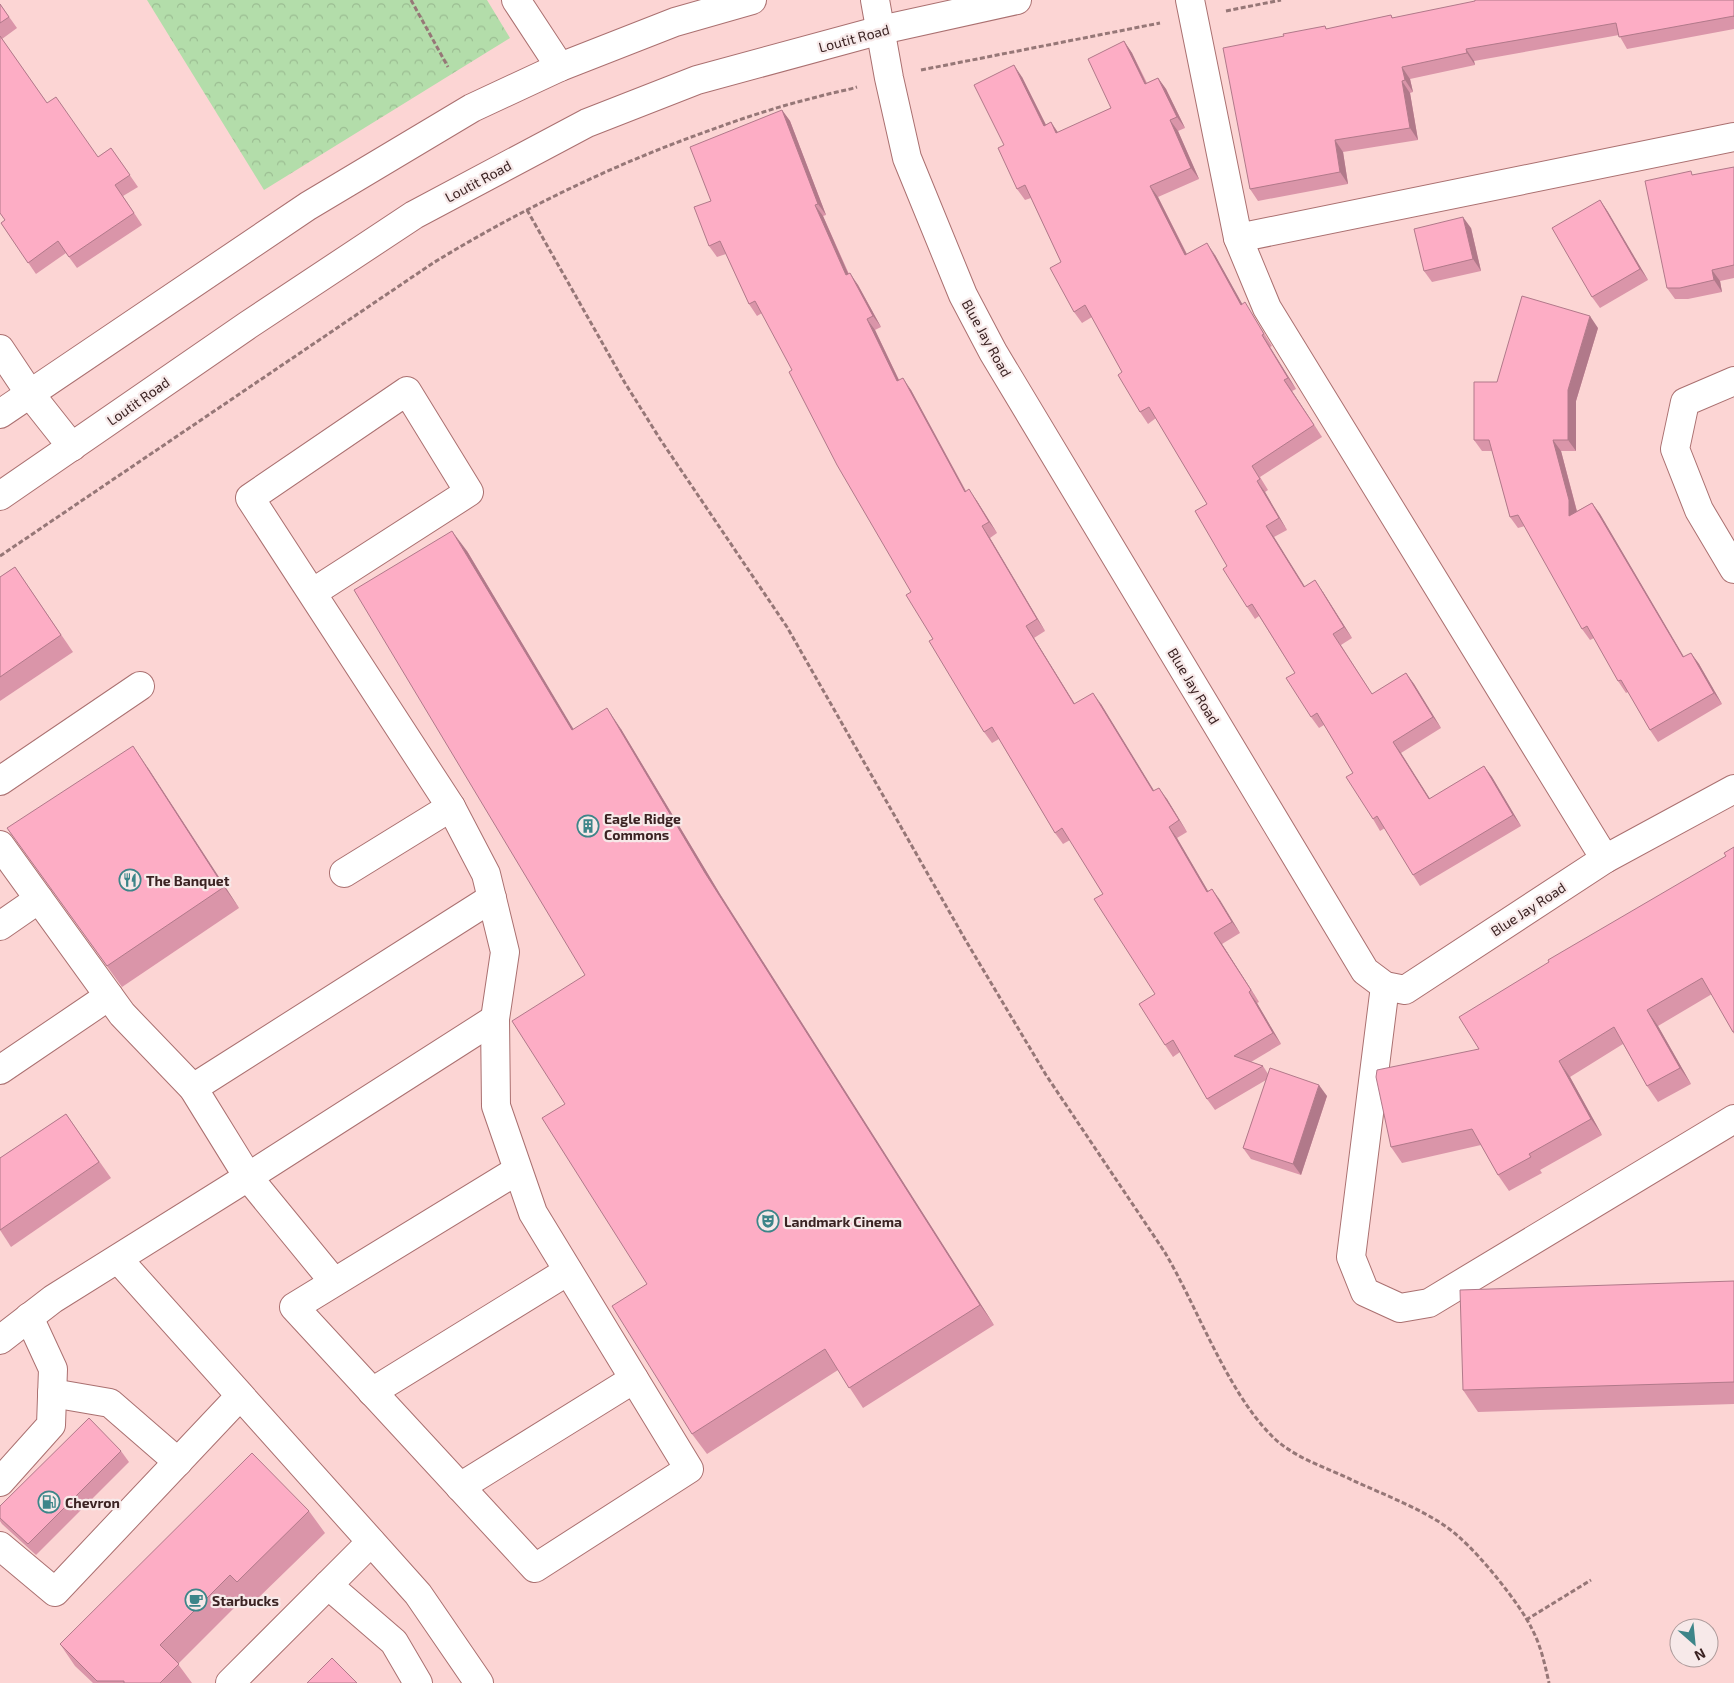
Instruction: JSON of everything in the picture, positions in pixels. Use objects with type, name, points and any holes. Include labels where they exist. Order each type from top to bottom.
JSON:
[{"type":"street","points":[[516,0],[560,67]]},
{"type":"street","points":[[0,414],[308,206],[472,108],[560,67],[675,22],[752,0]]},
{"type":"street","name":"Blue Jay Road","points":[[875,0],[907,158],[963,295],[989,344],[1365,971],[1385,986],[1405,990],[1605,859],[1734,789]]},
{"type":"street","name":"Loutit Road","points":[[0,496],[248,325],[414,215],[588,123],[697,80],[881,30],[1017,0]]},
{"type":"street","points":[[1191,9],[1238,238],[1267,308],[1605,859]]},
{"type":"street","points":[[1238,238],[1734,137]]},
{"type":"street","points":[[0,349],[30,394],[72,447]]},
{"type":"street","points":[[1734,381],[1685,402],[1676,449],[1699,510],[1734,569]]},
{"type":"street","points":[[312,593],[469,492],[407,391],[250,498],[451,808],[486,874],[505,952],[495,1019],[496,1106],[533,1213],[689,1469],[535,1568],[294,1307],[518,1170]]},
{"type":"street","points":[[0,781],[140,686]]},
{"type":"street","points":[[344,873],[451,808]]},
{"type":"street","points":[[0,845],[122,1014],[193,1088],[248,1178],[334,1282]]},
{"type":"street","points":[[193,1088],[492,898]]},
{"type":"street","points":[[0,926],[39,899]]},
{"type":"street","points":[[1385,986],[1351,1257],[1366,1292],[1400,1308],[1429,1303],[1734,1119]]},
{"type":"street","points":[[0,1070],[109,996]]},
{"type":"street","points":[[0,1340],[53,1299],[248,1178],[495,1019]]},
{"type":"street","points":[[118,1259],[418,1594],[479,1683]]},
{"type":"street","points":[[372,1392],[568,1271]]},
{"type":"street","points":[[0,1482],[51,1425],[53,1369],[29,1317]]},
{"type":"street","points":[[460,1486],[634,1379]]},
{"type":"street","points":[[52,1393],[110,1402],[178,1462]]},
{"type":"street","points":[[0,1546],[55,1592],[240,1396]]},
{"type":"street","points":[[230,1683],[371,1542]]},
{"type":"street","points":[[328,1585],[394,1642],[418,1683]]},
{"type":"path","points":[[411,0],[448,67]]},
{"type":"path","points":[[942,64],[1191,9],[1281,0]]},
{"type":"path","points":[[0,556],[433,262],[527,210],[578,184],[666,146],[818,96],[841,92]]},
{"type":"path","points":[[527,210],[655,431],[792,635],[966,941],[1046,1075],[1164,1250],[1182,1280],[1225,1368],[1255,1416],[1271,1435],[1295,1453],[1428,1517],[1459,1536],[1484,1564],[1526,1620],[1543,1654],[1550,1683]]},
{"type":"path","points":[[1526,1620],[1591,1580]]},
{"type":"green space","points":[[147,0],[487,0],[510,38],[264,190]]},
{"type":"building","points":[[1475,0],[1734,0],[1734,16],[1619,37],[1616,23],[1466,49],[1467,53],[1402,67],[1405,80],[1402,81],[1410,128],[1335,140],[1340,172],[1250,189],[1223,48],[1325,26],[1326,29],[1391,15],[1392,18]]},
{"type":"building","points":[[0,4],[9,17],[0,23]]},
{"type":"building","points":[[0,36],[47,103],[56,97],[98,157],[111,148],[130,175],[115,185],[134,213],[69,257],[58,241],[28,263],[1,223],[5,220],[0,213]]},
{"type":"building","points":[[1124,41],[1145,84],[1158,78],[1177,117],[1170,120],[1191,168],[1150,186],[1185,255],[1207,243],[1241,305],[1245,302],[1264,334],[1262,335],[1288,378],[1284,380],[1314,425],[1252,466],[1260,479],[1257,481],[1279,518],[1266,526],[1304,587],[1315,580],[1344,627],[1333,634],[1372,694],[1406,673],[1433,717],[1393,742],[1429,799],[1484,766],[1513,815],[1413,875],[1377,816],[1373,819],[1346,777],[1353,773],[1317,713],[1311,717],[1286,678],[1295,673],[1252,604],[1247,607],[1223,569],[1227,566],[1195,511],[1207,504],[1149,407],[1140,412],[1118,375],[1122,372],[1085,305],[1074,312],[1050,268],[1061,262],[1025,185],[1017,189],[998,148],[1004,145],[974,85],[1014,65],[1044,126],[1051,122],[1056,133],[1111,108],[1088,59]]},
{"type":"building","points":[[782,110],[818,204],[815,205],[846,275],[850,273],[873,316],[867,319],[897,381],[903,378],[965,492],[969,489],[989,522],[982,526],[1037,619],[1026,626],[1074,704],[1093,693],[1153,791],[1159,788],[1179,820],[1169,827],[1207,892],[1212,889],[1232,922],[1214,933],[1251,990],[1249,992],[1273,1033],[1234,1056],[1263,1066],[1207,1099],[1173,1040],[1165,1045],[1139,1004],[1155,994],[1094,899],[1103,894],[1062,828],[1055,833],[992,727],[984,732],[965,701],[929,641],[933,639],[906,595],[911,592],[837,465],[789,372],[792,370],[755,301],[749,304],[720,241],[709,246],[694,207],[711,201],[690,147]]},
{"type":"building","points":[[1734,167],[1734,265],[1712,270],[1714,280],[1680,288],[1667,288],[1645,181],[1691,171],[1692,175]]},
{"type":"building","points":[[1600,200],[1640,269],[1592,297],[1552,228]]},
{"type":"building","points":[[1463,217],[1473,259],[1424,271],[1414,229]]},
{"type":"building","points":[[1522,296],[1590,316],[1568,390],[1568,440],[1553,440],[1569,500],[1569,516],[1592,503],[1683,657],[1691,653],[1714,693],[1650,730],[1621,680],[1618,681],[1587,626],[1582,629],[1518,515],[1510,517],[1489,440],[1474,440],[1474,382],[1497,382]]},
{"type":"building","name":"Landmark Cinema","points":[[452,531],[572,730],[607,708],[705,873],[980,1305],[849,1388],[825,1349],[692,1434],[612,1306],[647,1284],[542,1118],[565,1104],[512,1021],[585,975],[354,590]]},
{"type":"building","points":[[15,567],[61,635],[0,677],[0,577]]},
{"type":"building","name":"The Banquet","points":[[133,746],[224,887],[107,966],[7,828]]},
{"type":"building","points":[[1734,847],[1734,1032],[1702,978],[1647,1010],[1680,1068],[1647,1086],[1614,1027],[1559,1061],[1591,1119],[1529,1154],[1531,1157],[1498,1175],[1472,1129],[1391,1147],[1376,1077],[1377,1070],[1479,1049],[1459,1017],[1549,962],[1548,960],[1726,856],[1724,853]]},
{"type":"building","points":[[1270,1068],[1319,1085],[1293,1164],[1243,1148]]},
{"type":"building","points":[[66,1114],[99,1162],[0,1230],[0,1158]]},
{"type":"building","points":[[1734,1281],[1734,1382],[1463,1390],[1460,1290]]},
{"type":"building","points":[[89,1418],[121,1451],[28,1544],[0,1518],[0,1506]]},
{"type":"building","points":[[252,1453],[309,1511],[237,1582],[230,1575],[160,1645],[179,1664],[160,1683],[97,1681],[60,1644]]},
{"type":"building","points":[[332,1658],[357,1683],[307,1683]]},
{"type":"place","name":"Eagle Ridge Commons","points":[[588,826]]},
{"type":"place","name":"The Banquet","points":[[130,880]]},
{"type":"place","name":"Landmark Cinema","points":[[768,1221]]},
{"type":"place","name":"Chevron","points":[[49,1502]]},
{"type":"place","name":"Starbucks","points":[[196,1600]]}]
